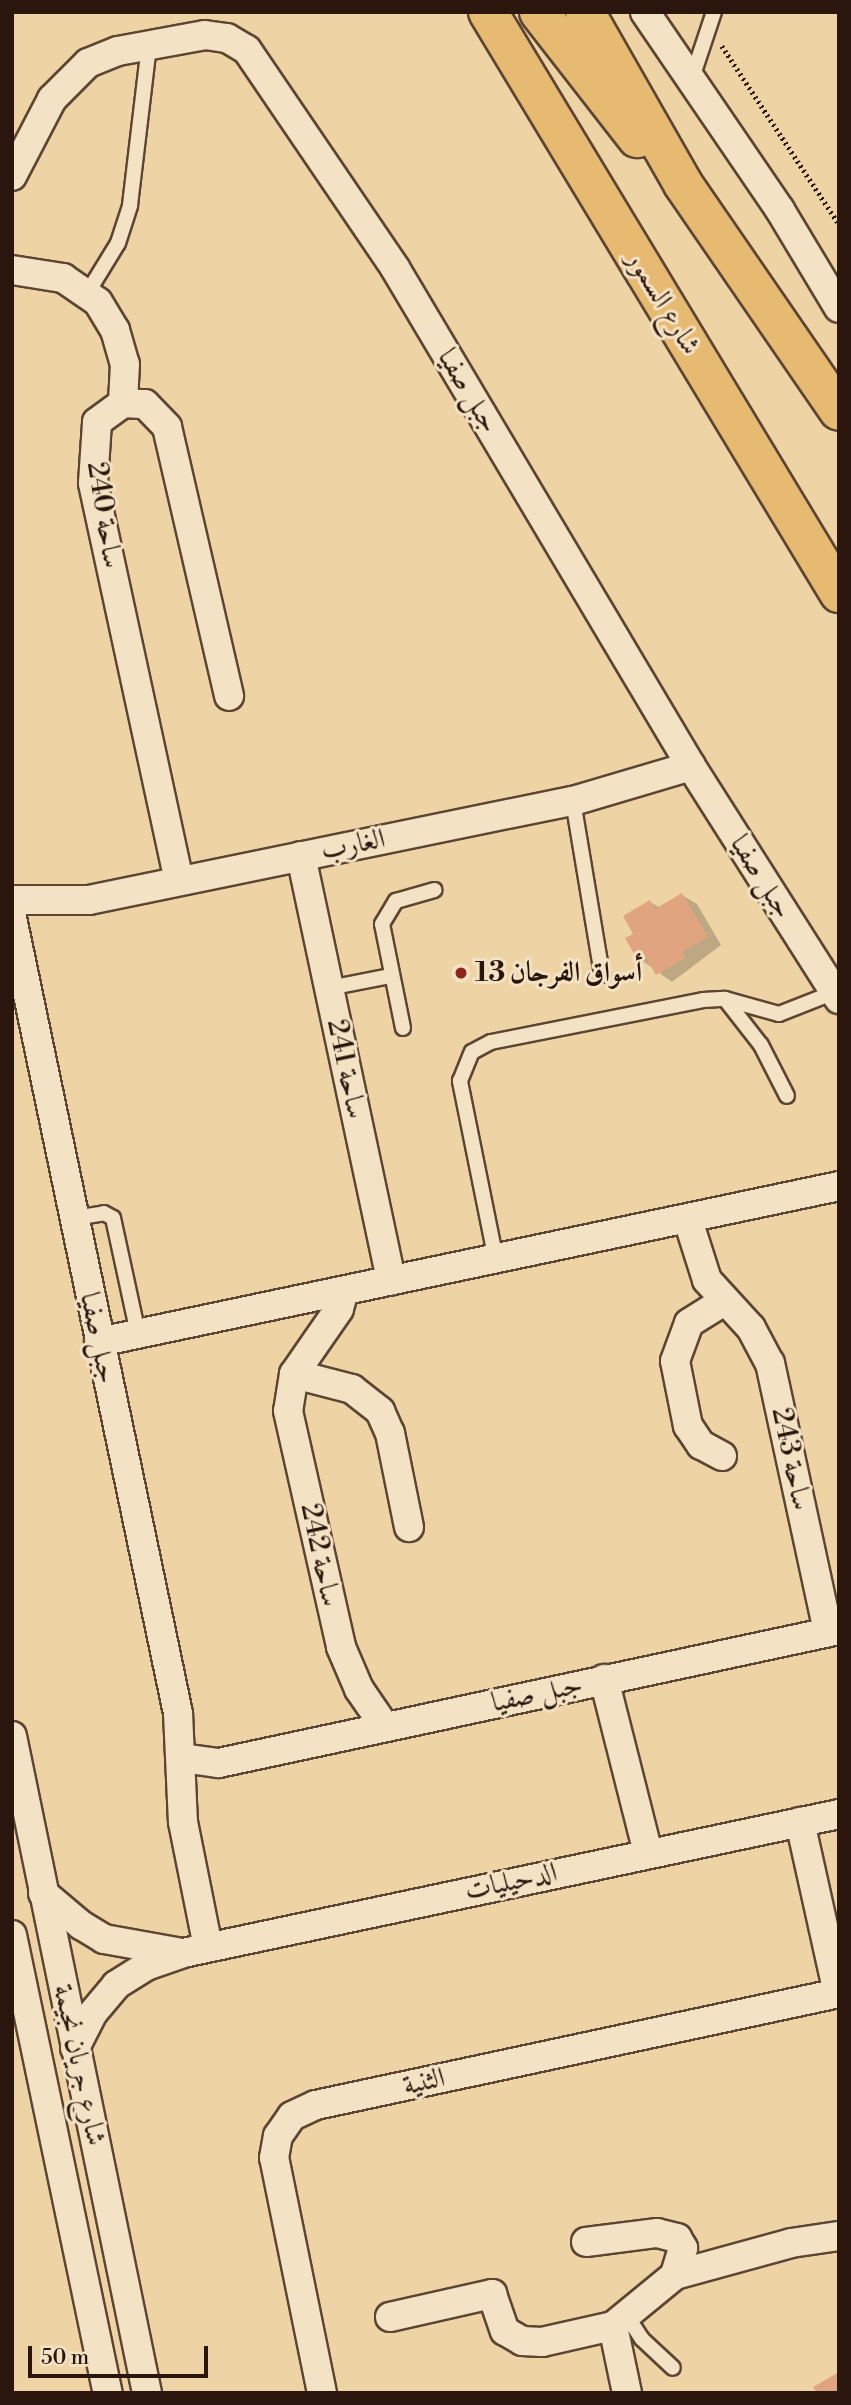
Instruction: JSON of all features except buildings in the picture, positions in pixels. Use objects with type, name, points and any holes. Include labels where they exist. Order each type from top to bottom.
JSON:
[{"type":"main road","name":"شارع السمور","points":[[488,12],[839,593]]},
{"type":"main road","points":[[539,12],[617,116],[683,184]]},
{"type":"main road","points":[[585,12],[683,184],[839,411]]},
{"type":"street","points":[[645,12],[692,78],[839,308]]},
{"type":"street","name":"جبل صفيا","points":[[12,176],[52,99],[77,71],[101,57],[149,45],[216,35],[238,43],[254,58],[395,268],[691,766],[837,995]]},
{"type":"street","points":[[12,270],[64,278],[88,292],[106,313],[121,347],[125,364],[123,403],[145,404],[167,427],[229,696]]},
{"type":"street","name":"ساحة 240","points":[[123,403],[97,422],[93,483],[179,881]]},
{"type":"street","name":"الغارب","points":[[12,900],[74,903],[573,801],[691,766]]},
{"type":"street","name":"ساحة 241","points":[[301,856],[391,1281]]},
{"type":"street","name":"جبل صفيا","points":[[12,918],[178,1713],[185,1833],[196,1950]]},
{"type":"street","points":[[99,1342],[688,1220],[839,1186]]},
{"type":"street","name":"ساحة 243","points":[[688,1220],[701,1268],[722,1302],[751,1328],[770,1363],[834,1631]]},
{"type":"street","name":"ساحة 242","points":[[345,1291],[339,1310],[294,1374],[288,1411],[335,1625],[354,1679],[385,1727]]},
{"type":"street","points":[[722,1302],[689,1323],[675,1361],[688,1426],[702,1445],[722,1456]]},
{"type":"street","points":[[294,1374],[352,1389],[380,1411],[390,1433],[409,1527]]},
{"type":"street","name":"جبل صفيا","points":[[181,1758],[219,1763],[834,1631]]},
{"type":"street","name":"جبل صفيا","points":[[604,1679],[648,1853]]},
{"type":"street","name":"شارع جريان نجيمة","points":[[12,1736],[147,2393]]},
{"type":"street","name":"الدحيليات","points":[[75,2048],[92,2014],[116,1985],[146,1966],[196,1950],[839,1814]]},
{"type":"street","name":"الثنية","points":[[322,2393],[274,2158],[278,2136],[292,2116],[316,2105],[839,1993],[800,1822]]},
{"type":"street","name":"الدحيليات","points":[[43,1893],[80,1925],[104,1939],[131,1947],[196,1950]]},
{"type":"street","name":"شارع جريان نجيمة","points":[[12,1935],[108,2393]]},
{"type":"street","points":[[586,2242],[657,2233],[677,2238],[683,2248],[675,2274]]},
{"type":"street","points":[[390,2317],[492,2294],[499,2323],[522,2341],[542,2342],[620,2321],[675,2274],[791,2243],[839,2236]]},
{"type":"street","points":[[620,2321],[627,2393]]},
{"type":"lane","points":[[692,78],[714,12]]},
{"type":"lane","points":[[88,292],[118,243],[130,205],[149,45]]},
{"type":"lane","points":[[573,801],[601,975]]},
{"type":"lane","points":[[403,1028],[382,933],[385,915],[404,896],[434,890]]},
{"type":"lane","points":[[329,988],[391,976]]},
{"type":"lane","points":[[496,1260],[460,1082],[472,1052],[491,1042],[726,999],[779,1014],[837,995]]},
{"type":"lane","points":[[726,999],[761,1045],[787,1096]]},
{"type":"lane","points":[[74,1218],[104,1213],[113,1219],[138,1334]]},
{"type":"lane","points":[[620,2321],[673,2368]]},
{"type":"path","points":[[708,28],[839,224]]},
{"type":"place","name":"أسواق الفرجان 13","points":[[461,973]]}]
